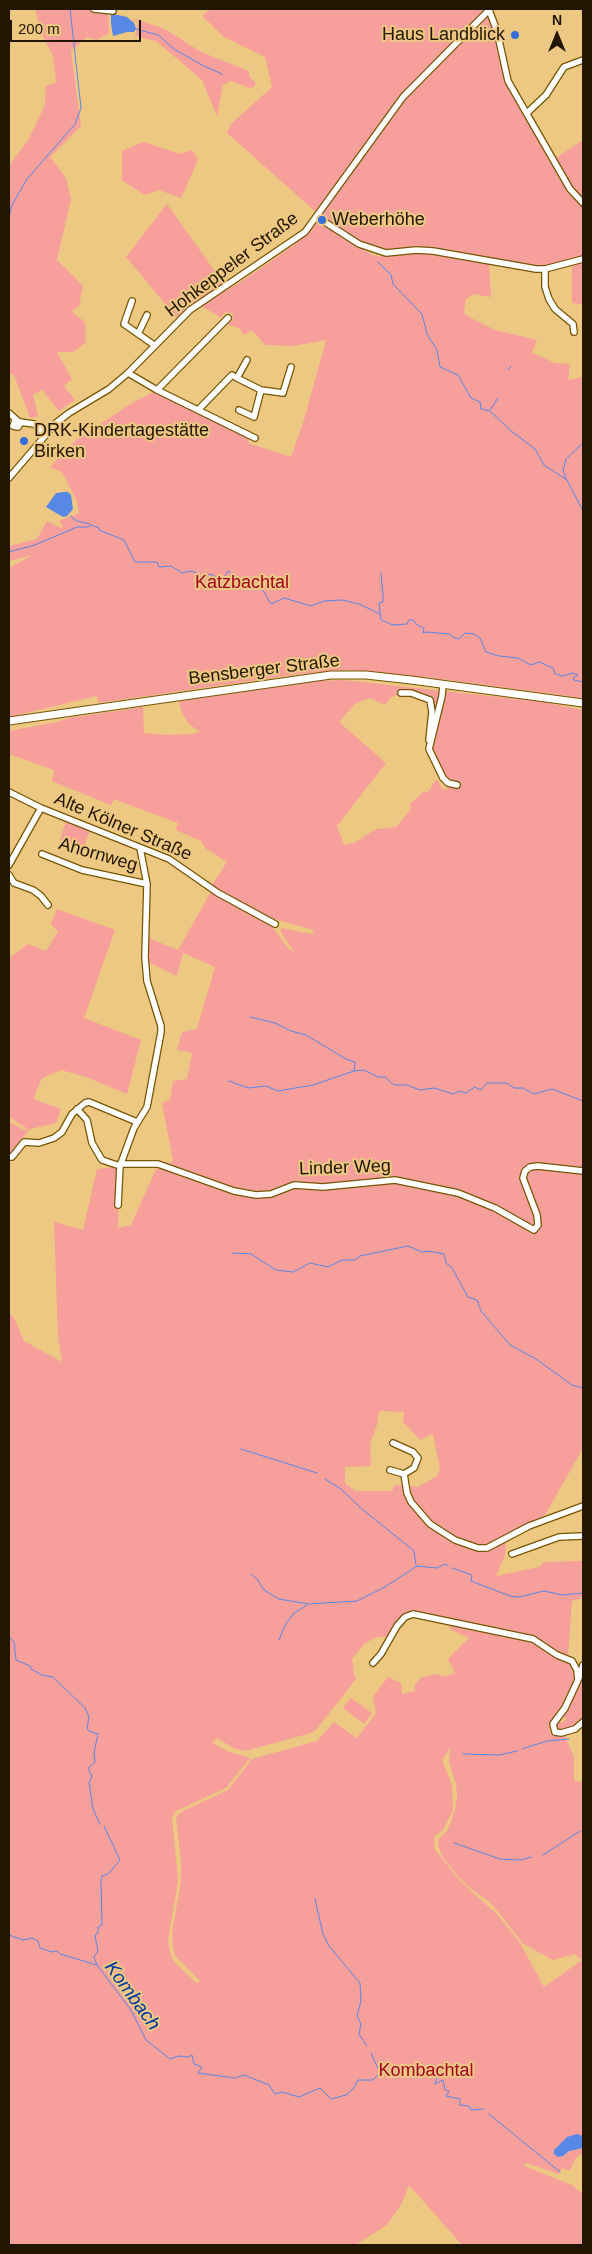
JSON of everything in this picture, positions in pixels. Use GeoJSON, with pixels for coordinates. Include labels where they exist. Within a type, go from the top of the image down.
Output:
{"type":"FeatureCollection","features":[{"type":"Feature","properties":{"kind":"main road","name":"Bensberger Straße"},"geometry":{"type":"LineString","coordinates":[[9,721],[331,675],[366,676],[443,684],[583,703]]}},
{"type":"Feature","properties":{"kind":"street"},"geometry":{"type":"LineString","coordinates":[[94,9],[112,11]]}},
{"type":"Feature","properties":{"kind":"street"},"geometry":{"type":"LineString","coordinates":[[490,9],[500,39],[506,77],[570,189],[583,203]]}},
{"type":"Feature","properties":{"kind":"street","name":"Hohkeppeler Straße"},"geometry":{"type":"LineString","coordinates":[[9,478],[45,434],[69,413],[109,389],[128,373],[190,310],[305,232],[403,97],[490,9]]}},
{"type":"Feature","properties":{"kind":"street"},"geometry":{"type":"LineString","coordinates":[[527,113],[546,95],[564,67],[583,60]]}},
{"type":"Feature","properties":{"kind":"street"},"geometry":{"type":"LineString","coordinates":[[317,216],[359,244],[386,253],[416,250],[433,251],[526,269],[546,269],[583,259]]}},
{"type":"Feature","properties":{"kind":"street"},"geometry":{"type":"LineString","coordinates":[[546,269],[545,287],[549,299],[555,309],[572,324],[574,332]]}},
{"type":"Feature","properties":{"kind":"street"},"geometry":{"type":"LineString","coordinates":[[132,301],[124,324],[154,345]]}},
{"type":"Feature","properties":{"kind":"street"},"geometry":{"type":"LineString","coordinates":[[138,334],[147,315]]}},
{"type":"Feature","properties":{"kind":"street"},"geometry":{"type":"LineString","coordinates":[[157,390],[228,318]]}},
{"type":"Feature","properties":{"kind":"street"},"geometry":{"type":"LineString","coordinates":[[237,378],[247,360]]}},
{"type":"Feature","properties":{"kind":"street"},"geometry":{"type":"LineString","coordinates":[[199,409],[232,376],[261,390],[283,393],[291,366]]}},
{"type":"Feature","properties":{"kind":"street"},"geometry":{"type":"LineString","coordinates":[[128,373],[157,390],[256,438]]}},
{"type":"Feature","properties":{"kind":"street"},"geometry":{"type":"LineString","coordinates":[[239,410],[254,418],[261,390]]}},
{"type":"Feature","properties":{"kind":"street"},"geometry":{"type":"LineString","coordinates":[[9,414],[14,423],[34,424],[45,434]]}},
{"type":"Feature","properties":{"kind":"street"},"geometry":{"type":"LineString","coordinates":[[429,745],[436,724],[443,684]]}},
{"type":"Feature","properties":{"kind":"street"},"geometry":{"type":"LineString","coordinates":[[401,693],[411,693],[430,700],[432,712],[429,745],[431,756],[443,778],[448,783],[457,784]]}},
{"type":"Feature","properties":{"kind":"street","name":"Alte Kölner Straße"},"geometry":{"type":"LineString","coordinates":[[9,792],[41,808],[178,864],[218,893],[275,924]]}},
{"type":"Feature","properties":{"kind":"street"},"geometry":{"type":"LineString","coordinates":[[9,864],[41,808]]}},
{"type":"Feature","properties":{"kind":"street"},"geometry":{"type":"LineString","coordinates":[[118,1205],[120,1165],[148,1103],[161,1032],[146,975],[147,884],[140,848]]}},
{"type":"Feature","properties":{"kind":"street","name":"Ahornweg"},"geometry":{"type":"LineString","coordinates":[[42,854],[82,870],[147,884]]}},
{"type":"Feature","properties":{"kind":"street"},"geometry":{"type":"LineString","coordinates":[[9,876],[14,883],[41,896],[48,905]]}},
{"type":"Feature","properties":{"kind":"street"},"geometry":{"type":"LineString","coordinates":[[9,1157],[12,1157],[24,1142],[39,1143],[54,1138],[62,1132],[80,1105],[89,1102],[138,1122]]}},
{"type":"Feature","properties":{"kind":"street"},"geometry":{"type":"LineString","coordinates":[[77,1109],[87,1120],[92,1143],[102,1160],[120,1165]]}},
{"type":"Feature","properties":{"kind":"street","name":"Linder Weg"},"geometry":{"type":"LineString","coordinates":[[120,1165],[158,1164],[234,1191],[256,1195],[271,1194],[294,1185],[323,1187],[395,1180],[458,1192],[495,1208],[534,1230],[538,1225],[537,1215],[524,1182],[525,1171],[530,1167],[538,1166],[583,1171]]}},
{"type":"Feature","properties":{"kind":"street"},"geometry":{"type":"LineString","coordinates":[[390,1470],[404,1474],[414,1468],[418,1458],[416,1453],[393,1443]]}},
{"type":"Feature","properties":{"kind":"street"},"geometry":{"type":"LineString","coordinates":[[404,1474],[407,1493],[420,1514],[448,1536],[478,1548],[487,1548],[529,1526],[583,1506]]}},
{"type":"Feature","properties":{"kind":"street"},"geometry":{"type":"LineString","coordinates":[[512,1554],[559,1537],[583,1536]]}},
{"type":"Feature","properties":{"kind":"street"},"geometry":{"type":"LineString","coordinates":[[373,1663],[381,1654],[396,1626],[405,1617],[413,1614],[533,1638],[557,1655],[575,1664],[578,1680]]}},
{"type":"Feature","properties":{"kind":"street"},"geometry":{"type":"LineString","coordinates":[[583,1665],[572,1695],[553,1728],[555,1732],[561,1733],[575,1729],[583,1722]]}},
{"type":"Feature","properties":{"kind":"green space"},"geometry":{"type":"Polygon","coordinates":[[[35,9],[90,9],[108,13],[109,33],[97,40],[87,37],[71,51],[81,126],[50,157],[66,178],[71,199],[57,260],[83,286],[79,306],[71,311],[85,322],[86,342],[73,352],[57,352],[72,379],[64,386],[75,400],[59,411],[42,390],[33,395],[38,416],[30,418],[14,375],[9,373],[9,166],[28,140],[45,105],[46,86],[56,82],[53,55],[42,35],[35,9]]]}},
{"type":"Feature","properties":{"kind":"green space"},"geometry":{"type":"Polygon","coordinates":[[[210,9],[487,9],[415,81],[317,213],[227,133],[231,124],[272,87],[265,57],[224,37],[202,16],[210,9]]]}},
{"type":"Feature","properties":{"kind":"green space","name":"Katzbachtal"},"geometry":{"type":"Polygon","coordinates":[[[486,16],[490,18],[499,47],[504,77],[583,205],[583,257],[526,269],[489,262],[491,297],[473,294],[466,299],[464,310],[465,315],[495,330],[537,340],[532,353],[555,363],[570,364],[568,380],[583,377],[583,698],[433,678],[345,670],[300,674],[98,703],[97,696],[9,717],[9,568],[33,555],[9,561],[9,546],[37,539],[47,521],[61,528],[63,526],[59,521],[79,513],[77,501],[62,472],[50,467],[76,440],[129,405],[157,390],[249,433],[248,443],[291,457],[304,420],[326,340],[293,346],[265,345],[252,330],[244,335],[239,328],[227,324],[233,320],[232,313],[225,312],[221,318],[200,305],[239,283],[293,246],[308,231],[310,232],[317,222],[321,222],[348,241],[375,256],[376,254],[378,257],[385,253],[360,241],[324,218],[323,213],[405,98],[486,16]]]}},
{"type":"Feature","properties":{"kind":"green space"},"geometry":{"type":"Polygon","coordinates":[[[132,18],[165,29],[201,52],[249,71],[249,76],[256,83],[254,87],[250,88],[231,81],[223,85],[217,116],[202,80],[156,41],[135,36],[138,22],[132,18]]]}},
{"type":"Feature","properties":{"kind":"green space"},"geometry":{"type":"Polygon","coordinates":[[[583,140],[583,201],[572,189],[555,160],[583,140]]]}},
{"type":"Feature","properties":{"kind":"green space"},"geometry":{"type":"Polygon","coordinates":[[[143,142],[181,154],[192,150],[198,160],[181,198],[159,190],[144,195],[122,180],[122,151],[143,142]]]}},
{"type":"Feature","properties":{"kind":"green space"},"geometry":{"type":"Polygon","coordinates":[[[167,204],[224,284],[191,305],[177,318],[126,257],[167,204]]]}},
{"type":"Feature","properties":{"kind":"green space"},"geometry":{"type":"Polygon","coordinates":[[[583,262],[583,317],[582,304],[572,303],[572,267],[583,262]]]}},
{"type":"Feature","properties":{"kind":"green space","name":"Kombachtal"},"geometry":{"type":"Polygon","coordinates":[[[344,680],[544,702],[583,710],[583,1448],[545,1515],[507,1537],[505,1555],[496,1576],[539,1567],[544,1562],[583,1561],[583,1598],[572,1601],[568,1655],[576,1677],[571,1693],[549,1730],[552,1734],[564,1735],[574,1756],[574,1781],[583,1782],[583,2136],[565,2140],[554,2150],[563,2156],[569,2151],[583,2148],[583,2155],[579,2155],[575,2159],[570,2171],[562,2168],[559,2174],[526,2163],[524,2166],[572,2185],[583,2194],[583,2245],[462,2245],[409,2185],[402,2203],[387,2225],[355,2245],[9,2245],[9,1312],[15,1320],[24,1341],[62,1362],[58,1337],[54,1222],[83,1230],[97,1169],[120,1166],[118,1228],[131,1225],[156,1169],[173,1161],[162,1103],[170,1100],[173,1081],[187,1079],[192,1053],[177,1050],[182,1032],[197,1029],[215,967],[183,953],[177,976],[148,962],[149,938],[178,950],[212,890],[269,922],[287,947],[294,952],[281,932],[281,928],[312,934],[314,930],[270,918],[219,891],[212,885],[227,862],[205,848],[201,841],[176,830],[178,823],[114,799],[111,805],[52,781],[54,770],[9,754],[9,731],[69,718],[143,707],[144,733],[165,735],[192,734],[200,732],[189,724],[182,713],[179,701],[317,681],[344,680]],[[401,693],[390,698],[385,705],[370,698],[355,704],[339,722],[386,763],[337,826],[344,845],[354,843],[376,829],[396,827],[411,809],[410,804],[424,791],[427,793],[437,779],[443,790],[455,785],[448,783],[431,755],[430,700],[401,693]],[[379,1411],[377,1425],[370,1444],[371,1466],[345,1467],[345,1483],[355,1491],[392,1491],[395,1485],[418,1487],[437,1476],[440,1468],[433,1434],[420,1440],[403,1422],[404,1412],[379,1411]],[[411,1613],[389,1637],[376,1637],[364,1644],[352,1659],[356,1679],[316,1730],[311,1733],[246,1751],[233,1748],[217,1738],[212,1743],[227,1751],[250,1758],[226,1788],[176,1811],[172,1817],[178,1881],[168,1941],[171,1956],[176,1964],[197,1983],[200,1981],[175,1956],[173,1949],[172,1933],[181,1881],[176,1817],[183,1811],[228,1790],[252,1759],[317,1741],[334,1722],[357,1738],[376,1713],[373,1697],[388,1677],[401,1683],[402,1694],[415,1691],[415,1684],[422,1677],[438,1674],[442,1677],[455,1673],[448,1659],[469,1638],[452,1630],[446,1623],[411,1613]],[[450,1748],[442,1760],[452,1785],[453,1810],[443,1830],[434,1839],[435,1850],[462,1883],[497,1914],[520,1943],[544,1987],[582,1960],[575,1954],[553,1960],[522,1943],[489,1902],[465,1884],[443,1858],[438,1845],[439,1838],[447,1831],[455,1810],[457,1797],[456,1784],[449,1762],[450,1748]]]}},
{"type":"Feature","properties":{"kind":"green space"},"geometry":{"type":"Polygon","coordinates":[[[66,821],[90,831],[84,846],[60,840],[66,821]]]}},
{"type":"Feature","properties":{"kind":"green space"},"geometry":{"type":"Polygon","coordinates":[[[57,909],[115,930],[84,1018],[141,1040],[127,1094],[86,1077],[61,1070],[42,1078],[33,1099],[61,1109],[56,1123],[30,1129],[9,1154],[9,1122],[24,1130],[28,1129],[9,1117],[9,958],[28,944],[46,951],[58,931],[51,924],[57,909]]]}},
{"type":"Feature","properties":{"kind":"green space"},"geometry":{"type":"Polygon","coordinates":[[[583,1680],[583,1719],[574,1727],[557,1731],[556,1724],[559,1720],[562,1723],[566,1719],[562,1715],[579,1681],[583,1680]]]}},
{"type":"Feature","properties":{"kind":"green space"},"geometry":{"type":"Polygon","coordinates":[[[351,1698],[372,1713],[364,1724],[343,1708],[351,1698]]]}},
{"type":"Feature","properties":{"kind":"water"},"geometry":{"type":"Polygon","coordinates":[[[111,15],[127,17],[134,23],[136,29],[134,32],[113,36],[111,15]]]}},
{"type":"Feature","properties":{"kind":"water"},"geometry":{"type":"Polygon","coordinates":[[[68,492],[71,495],[73,509],[67,516],[63,517],[46,507],[56,493],[68,492]]]}},
{"type":"Feature","properties":{"kind":"water"},"geometry":{"type":"Polygon","coordinates":[[[577,2134],[583,2136],[583,2148],[569,2151],[563,2156],[558,2157],[554,2154],[554,2150],[567,2137],[577,2134]]]}},
{"type":"Feature","properties":{"kind":"waterway"},"geometry":{"type":"LineString","coordinates":[[9,217],[12,205],[27,179],[75,124],[81,108],[70,9]]}},
{"type":"Feature","properties":{"kind":"waterway"},"geometry":{"type":"LineString","coordinates":[[136,29],[158,35],[174,49],[222,74]]}},
{"type":"Feature","properties":{"kind":"waterway"},"geometry":{"type":"LineString","coordinates":[[378,262],[391,275],[393,284],[422,314],[427,334],[437,350],[440,367],[458,375],[471,398],[480,402],[481,409],[490,411],[510,430],[535,449],[544,465],[567,480],[583,511]]}},
{"type":"Feature","properties":{"kind":"waterway"},"geometry":{"type":"LineString","coordinates":[[508,370],[511,366]]}},
{"type":"Feature","properties":{"kind":"waterway"},"geometry":{"type":"LineString","coordinates":[[490,410],[498,398]]}},
{"type":"Feature","properties":{"kind":"waterway"},"geometry":{"type":"LineString","coordinates":[[566,479],[563,470],[566,459],[583,443]]}},
{"type":"Feature","properties":{"kind":"waterway"},"geometry":{"type":"LineString","coordinates":[[70,516],[77,521],[90,524]]}},
{"type":"Feature","properties":{"kind":"waterway"},"geometry":{"type":"LineString","coordinates":[[9,552],[35,545],[77,527],[88,527],[91,525],[124,540],[135,562],[157,562],[159,567],[171,566],[182,573],[190,571],[197,573],[201,578],[207,574],[213,575],[222,581],[228,571],[235,576],[234,585],[257,586],[264,592],[271,604],[284,598],[311,606],[324,601],[343,600],[359,604],[380,614],[381,620],[393,625],[407,624],[409,620],[413,620],[417,625],[424,628],[423,633],[450,634],[452,637],[459,639],[465,633],[474,634],[480,638],[486,652],[499,656],[518,658],[531,665],[539,662],[553,668],[555,674],[563,676],[572,673],[578,675],[573,678],[574,680],[583,682]]}},
{"type":"Feature","properties":{"kind":"waterway"},"geometry":{"type":"LineString","coordinates":[[380,614],[379,603],[383,602],[381,573]]}},
{"type":"Feature","properties":{"kind":"waterway"},"geometry":{"type":"LineString","coordinates":[[250,1017],[275,1023],[291,1031],[306,1035],[346,1059],[355,1062],[354,1071],[364,1070],[378,1077],[385,1077],[394,1085],[407,1085],[420,1090],[434,1088],[453,1094],[460,1091],[466,1093],[475,1087],[481,1090],[487,1083],[507,1083],[514,1088],[523,1088],[534,1094],[552,1089],[583,1101]]}},
{"type":"Feature","properties":{"kind":"waterway"},"geometry":{"type":"LineString","coordinates":[[229,1081],[248,1088],[266,1086],[278,1091],[313,1085],[354,1071]]}},
{"type":"Feature","properties":{"kind":"waterway"},"geometry":{"type":"LineString","coordinates":[[232,1253],[251,1254],[276,1270],[293,1272],[310,1263],[328,1267],[342,1260],[355,1260],[360,1256],[408,1246],[422,1252],[429,1251],[444,1254],[446,1263],[452,1268],[468,1297],[477,1300],[481,1311],[510,1345],[536,1359],[572,1385],[583,1388]]}},
{"type":"Feature","properties":{"kind":"waterway"},"geometry":{"type":"LineString","coordinates":[[241,1449],[317,1473]]}},
{"type":"Feature","properties":{"kind":"waterway"},"geometry":{"type":"LineString","coordinates":[[325,1479],[341,1489],[362,1509],[414,1551],[416,1565]]}},
{"type":"Feature","properties":{"kind":"waterway"},"geometry":{"type":"LineString","coordinates":[[251,1574],[257,1579],[264,1590],[279,1599],[309,1604],[357,1601],[385,1587],[417,1566],[437,1568],[445,1564],[448,1566]]}},
{"type":"Feature","properties":{"kind":"waterway"},"geometry":{"type":"LineString","coordinates":[[452,1568],[472,1575],[471,1581],[510,1596],[519,1597],[544,1591],[562,1595],[583,1593]]}},
{"type":"Feature","properties":{"kind":"waterway"},"geometry":{"type":"LineString","coordinates":[[279,1640],[285,1625],[294,1613],[307,1605]]}},
{"type":"Feature","properties":{"kind":"waterway"},"geometry":{"type":"LineString","coordinates":[[9,1636],[14,1642],[16,1660],[30,1666],[31,1669],[42,1675],[53,1677],[85,1708],[89,1717],[87,1728],[89,1731],[98,1734],[94,1753],[95,1762],[89,1767],[92,1776],[89,1783],[93,1809],[100,1824]]}},
{"type":"Feature","properties":{"kind":"waterway"},"geometry":{"type":"LineString","coordinates":[[522,1749],[547,1741],[569,1739]]}},
{"type":"Feature","properties":{"kind":"waterway"},"geometry":{"type":"LineString","coordinates":[[463,1754],[499,1755],[517,1751]]}},
{"type":"Feature","properties":{"kind":"waterway"},"geometry":{"type":"LineString","coordinates":[[97,1965],[94,1957],[98,1951],[95,1936],[98,1932],[98,1927],[102,1925],[101,1880],[102,1876],[108,1874],[120,1860],[104,1826]]}},
{"type":"Feature","properties":{"kind":"waterway"},"geometry":{"type":"LineString","coordinates":[[543,1855],[580,1831]]}},
{"type":"Feature","properties":{"kind":"waterway"},"geometry":{"type":"LineString","coordinates":[[454,1843],[500,1859],[521,1860],[531,1857]]}},
{"type":"Feature","properties":{"kind":"waterway"},"geometry":{"type":"LineString","coordinates":[[315,1899],[323,1934],[329,1946],[360,1983],[361,2001],[357,2016],[361,2024],[359,2034],[367,2046]]}},
{"type":"Feature","properties":{"kind":"waterway","name":"Kombach"},"geometry":{"type":"LineString","coordinates":[[9,1935],[23,1940],[32,1938],[38,1941],[40,1948],[52,1952],[57,1951],[60,1954],[97,1965],[131,2010],[146,2040],[170,2059],[178,2056],[188,2057],[192,2055],[194,2064],[202,2067],[198,2073],[235,2078],[244,2075],[269,2085],[275,2094],[282,2092],[299,2097],[320,2088],[331,2099],[346,2095],[353,2089],[358,2080],[373,2080],[380,2073],[384,2072],[390,2075],[435,2075],[437,2077],[435,2084],[443,2080],[445,2090],[449,2091],[446,2096],[460,2099],[460,2105],[469,2106],[471,2110],[483,2109]]}},
{"type":"Feature","properties":{"kind":"waterway"},"geometry":{"type":"LineString","coordinates":[[371,2053],[380,2073]]}},
{"type":"Feature","properties":{"kind":"waterway","name":"Kombach"},"geometry":{"type":"LineString","coordinates":[[489,2114],[560,2172]]}},
{"type":"Feature","properties":{"kind":"place","name":"Haus Landblick"},"geometry":{"type":"Point","coordinates":[515,35]}},
{"type":"Feature","properties":{"kind":"place","name":"Weberhöhe"},"geometry":{"type":"Point","coordinates":[322,220]}},
{"type":"Feature","properties":{"kind":"place","name":"DRK-Kindertagestätte Birken"},"geometry":{"type":"Point","coordinates":[24,441]}}]}
